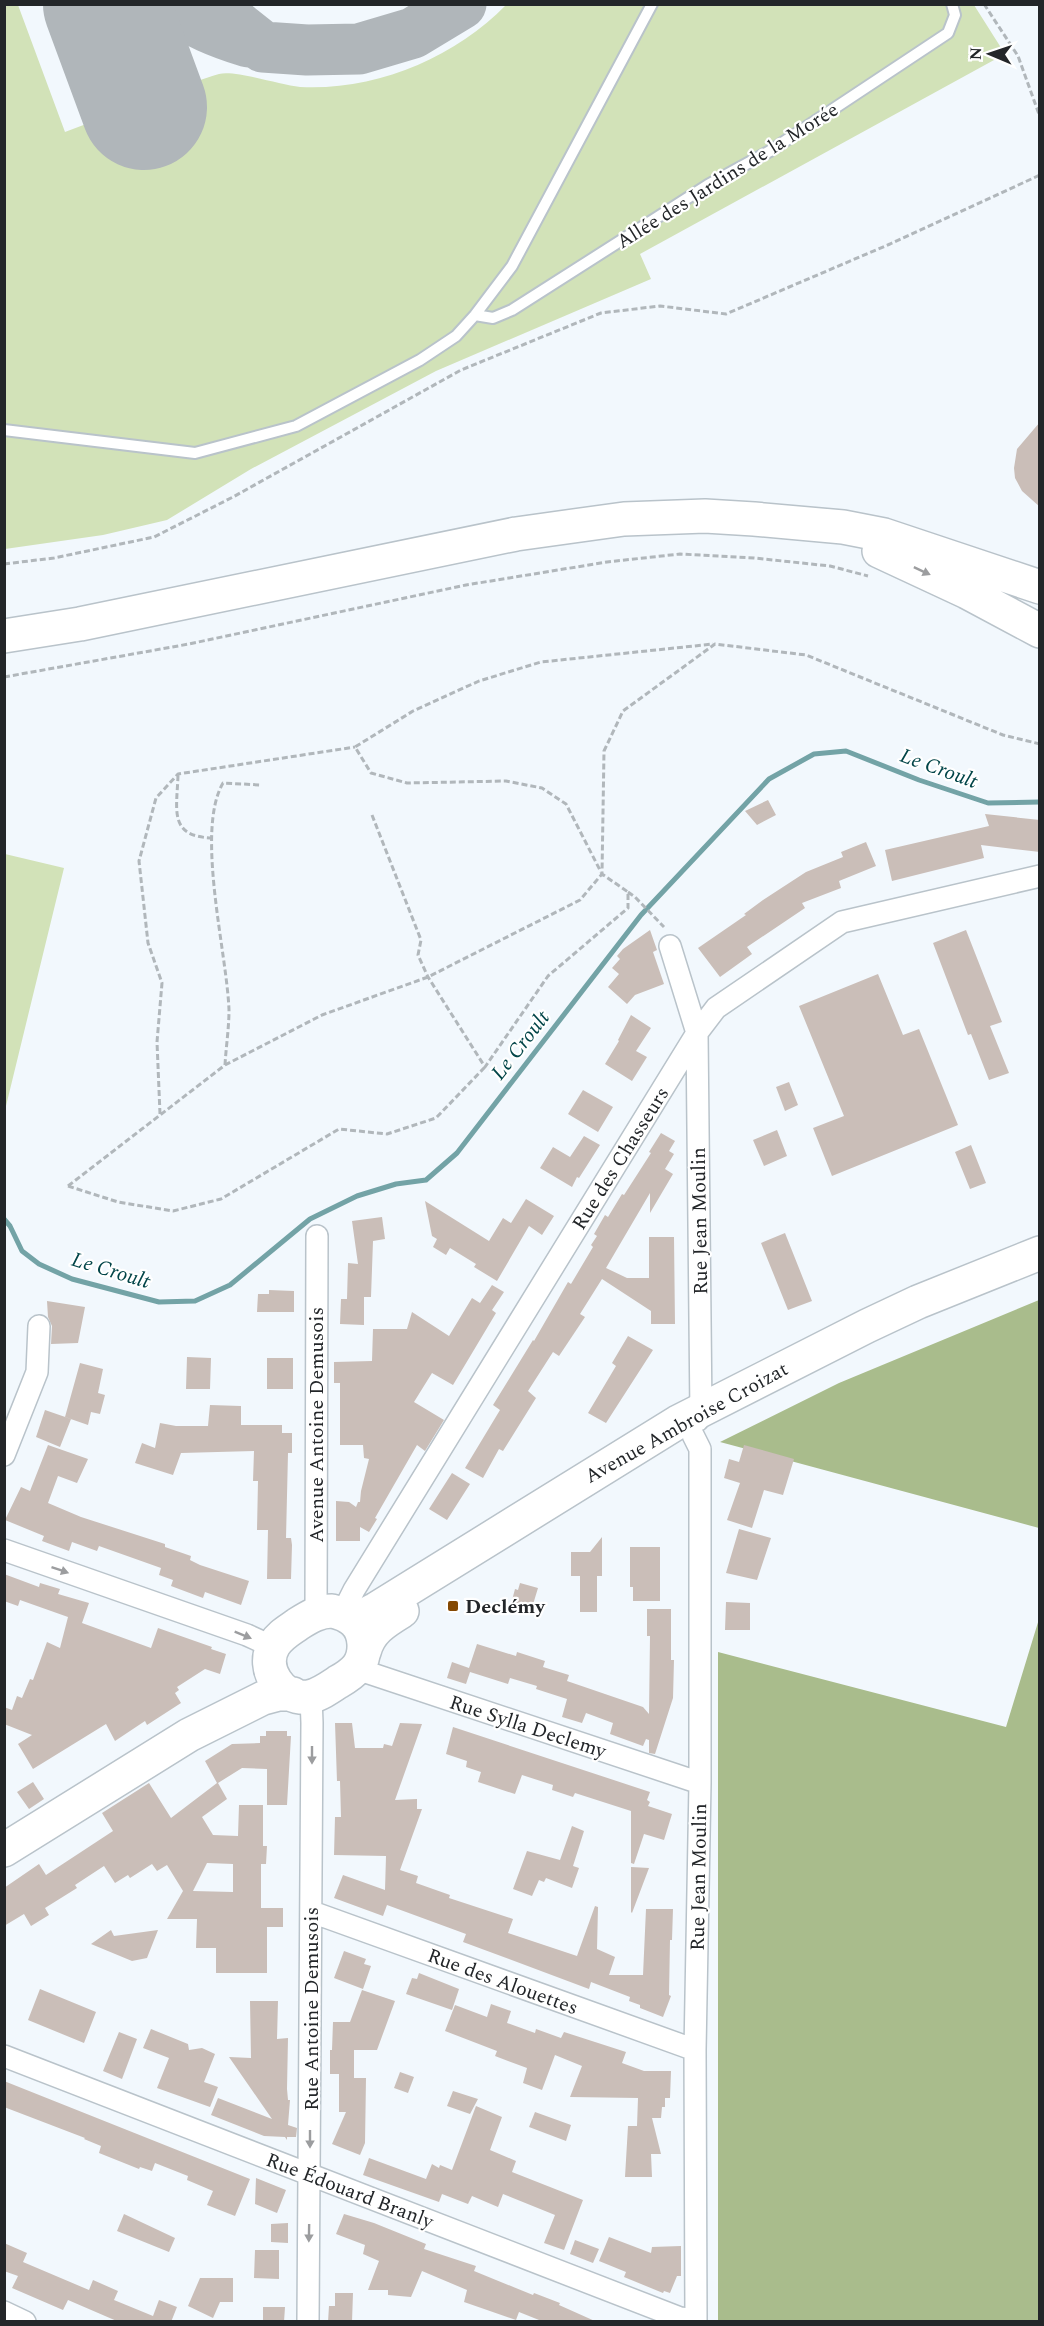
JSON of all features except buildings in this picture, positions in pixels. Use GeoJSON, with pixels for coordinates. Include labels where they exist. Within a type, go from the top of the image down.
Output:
{"type":"FeatureCollection","features":[{"type":"Feature","properties":{"kind":"main road"},"geometry":{"type":"LineString","coordinates":[[4,636],[80,624],[516,534],[574,524],[624,519],[705,516],[843,527],[884,535],[1040,586]]}},
{"type":"Feature","properties":{"kind":"main road"},"geometry":{"type":"LineString","coordinates":[[789,522],[879,552],[967,592],[1040,631]]}},
{"type":"Feature","properties":{"kind":"main road","name":"Avenue Ambroise Croizat"},"geometry":{"type":"LineString","coordinates":[[360,1661],[370,1636],[382,1623],[599,1489],[697,1422],[877,1321],[1040,1253]]}},
{"type":"Feature","properties":{"kind":"main road","name":"Avenue Ambroise Croizat"},"geometry":{"type":"LineString","coordinates":[[336,1615],[359,1617],[376,1609],[628,1452],[1040,1269]]}},
{"type":"Feature","properties":{"kind":"main road"},"geometry":{"type":"LineString","coordinates":[[4,1850],[189,1735],[255,1685],[263,1677],[271,1656],[285,1633],[336,1615],[355,1622],[363,1632],[360,1661],[349,1676],[302,1696],[279,1694],[263,1698],[189,1735]]}},
{"type":"Feature","properties":{"kind":"main road"},"geometry":{"type":"LineString","coordinates":[[271,1656],[272,1675],[277,1684],[302,1696]]}},
{"type":"Feature","properties":{"kind":"street","name":"Rue des Chasseurs"},"geometry":{"type":"LineString","coordinates":[[336,1615],[354,1590],[697,1033],[716,1008],[842,922],[1040,876]]}},
{"type":"Feature","properties":{"kind":"street","name":"Rue Jean Moulin"},"geometry":{"type":"LineString","coordinates":[[667,936],[697,1033],[700,1783],[695,2050],[696,2321]]}},
{"type":"Feature","properties":{"kind":"street","name":"Avenue Antoine Demusois"},"geometry":{"type":"LineString","coordinates":[[317,1236],[336,1615]]}},
{"type":"Feature","properties":{"kind":"street"},"geometry":{"type":"LineString","coordinates":[[4,1455],[37,1372],[39,1326]]}},
{"type":"Feature","properties":{"kind":"street"},"geometry":{"type":"LineString","coordinates":[[4,1550],[247,1635],[271,1656]]}},
{"type":"Feature","properties":{"kind":"street","name":"Rue Sylla Declemy"},"geometry":{"type":"LineString","coordinates":[[360,1661],[700,1783]]}},
{"type":"Feature","properties":{"kind":"street","name":"Rue Antoine Demusois"},"geometry":{"type":"LineString","coordinates":[[302,1696],[312,1723],[308,2322]]}},
{"type":"Feature","properties":{"kind":"street","name":"Rue des Alouettes"},"geometry":{"type":"LineString","coordinates":[[312,1912],[695,2050]]}},
{"type":"Feature","properties":{"kind":"street","name":"Rue Édouard Branly"},"geometry":{"type":"LineString","coordinates":[[4,2056],[680,2318],[696,2321]]}},
{"type":"Feature","properties":{"kind":"street"},"geometry":{"type":"LineString","coordinates":[[4,2312],[25,2322]]}},
{"type":"Feature","properties":{"kind":"lane"},"geometry":{"type":"LineString","coordinates":[[4,430],[195,453],[296,426],[420,360],[456,336],[512,266],[652,4]]}},
{"type":"Feature","properties":{"kind":"lane","name":"Allée des Jardins de la Morée"},"geometry":{"type":"LineString","coordinates":[[475,315],[493,318],[512,310],[708,185],[770,151],[948,33],[955,15],[952,4]]}},
{"type":"Feature","properties":{"kind":"path"},"geometry":{"type":"LineString","coordinates":[[984,4],[1018,56],[1040,117]]}},
{"type":"Feature","properties":{"kind":"path"},"geometry":{"type":"LineString","coordinates":[[4,564],[54,558],[154,537],[233,497],[461,370],[601,313],[660,306],[726,314],[890,244],[1040,175]]}},
{"type":"Feature","properties":{"kind":"path"},"geometry":{"type":"LineString","coordinates":[[4,677],[189,644],[466,585],[607,562],[680,554],[754,558],[830,566],[871,577]]}},
{"type":"Feature","properties":{"kind":"path"},"geometry":{"type":"LineString","coordinates":[[628,892],[628,908],[548,976],[485,1067],[436,1118],[387,1134],[339,1129],[221,1199],[173,1211],[118,1202],[68,1186],[225,1065],[322,1015],[428,977],[580,900],[602,874],[604,751],[623,711],[715,644]]}},
{"type":"Feature","properties":{"kind":"path"},"geometry":{"type":"LineString","coordinates":[[160,1115],[157,1042],[162,983],[148,943],[140,861],[156,798],[178,774],[355,747],[413,711],[479,681],[541,662],[715,644],[806,655],[1003,735],[1040,744]]}},
{"type":"Feature","properties":{"kind":"path"},"geometry":{"type":"LineString","coordinates":[[355,747],[371,773],[407,783],[506,781],[542,788],[566,804],[602,874],[635,897],[667,936]]}},
{"type":"Feature","properties":{"kind":"path"},"geometry":{"type":"LineString","coordinates":[[178,774],[176,815],[183,830],[195,838],[213,838]]}},
{"type":"Feature","properties":{"kind":"path"},"geometry":{"type":"LineString","coordinates":[[225,1065],[229,1011],[213,868],[215,797],[224,783],[261,785]]}},
{"type":"Feature","properties":{"kind":"path"},"geometry":{"type":"LineString","coordinates":[[372,815],[421,940],[418,955],[428,977],[485,1067]]}},
{"type":"Feature","properties":{"kind":"green space"},"geometry":{"type":"Polygon","coordinates":[[[4,5],[18,5],[65,132],[219,74],[236,74],[300,87],[329,87],[385,77],[438,55],[463,41],[506,5],[974,5],[1005,54],[640,254],[651,279],[436,371],[251,469],[167,520],[103,535],[5,549],[4,5]]]}},
{"type":"Feature","properties":{"kind":"green space"},"geometry":{"type":"Polygon","coordinates":[[[5,854],[64,868],[6,1106],[4,1106],[5,854]]]}},
{"type":"Feature","properties":{"kind":"green space"},"geometry":{"type":"Polygon","coordinates":[[[1039,1300],[1039,1528],[720,1442],[839,1383],[1039,1300]]]}},
{"type":"Feature","properties":{"kind":"green space"},"geometry":{"type":"Polygon","coordinates":[[[1039,1619],[1039,2321],[718,2321],[718,1652],[1006,1727],[1039,1619]]]}},
{"type":"Feature","properties":{"kind":"waterway","name":"Le Croult"},"geometry":{"type":"LineString","coordinates":[[4,1219],[22,1251],[39,1264],[72,1279],[159,1302],[195,1301],[230,1285],[310,1219],[357,1196],[396,1184],[426,1180],[457,1153],[641,915],[769,779],[814,754],[846,751],[919,780],[988,803],[1040,802]]}},
{"type":"Feature","properties":{"kind":"taxiway"},"geometry":{"type":"LineString","coordinates":[[171,4],[198,22],[248,42]]}},
{"type":"Feature","properties":{"kind":"taxiway"},"geometry":{"type":"LineString","coordinates":[[219,4],[233,23],[263,47],[307,50],[359,49],[413,33],[461,4]]}},
{"type":"Feature","properties":{"kind":"runway"},"geometry":{"type":"LineString","coordinates":[[106,4],[144,107]]}},
{"type":"Feature","properties":{"kind":"place","name":"Declémy"},"geometry":{"type":"Point","coordinates":[453,1606]}}]}
